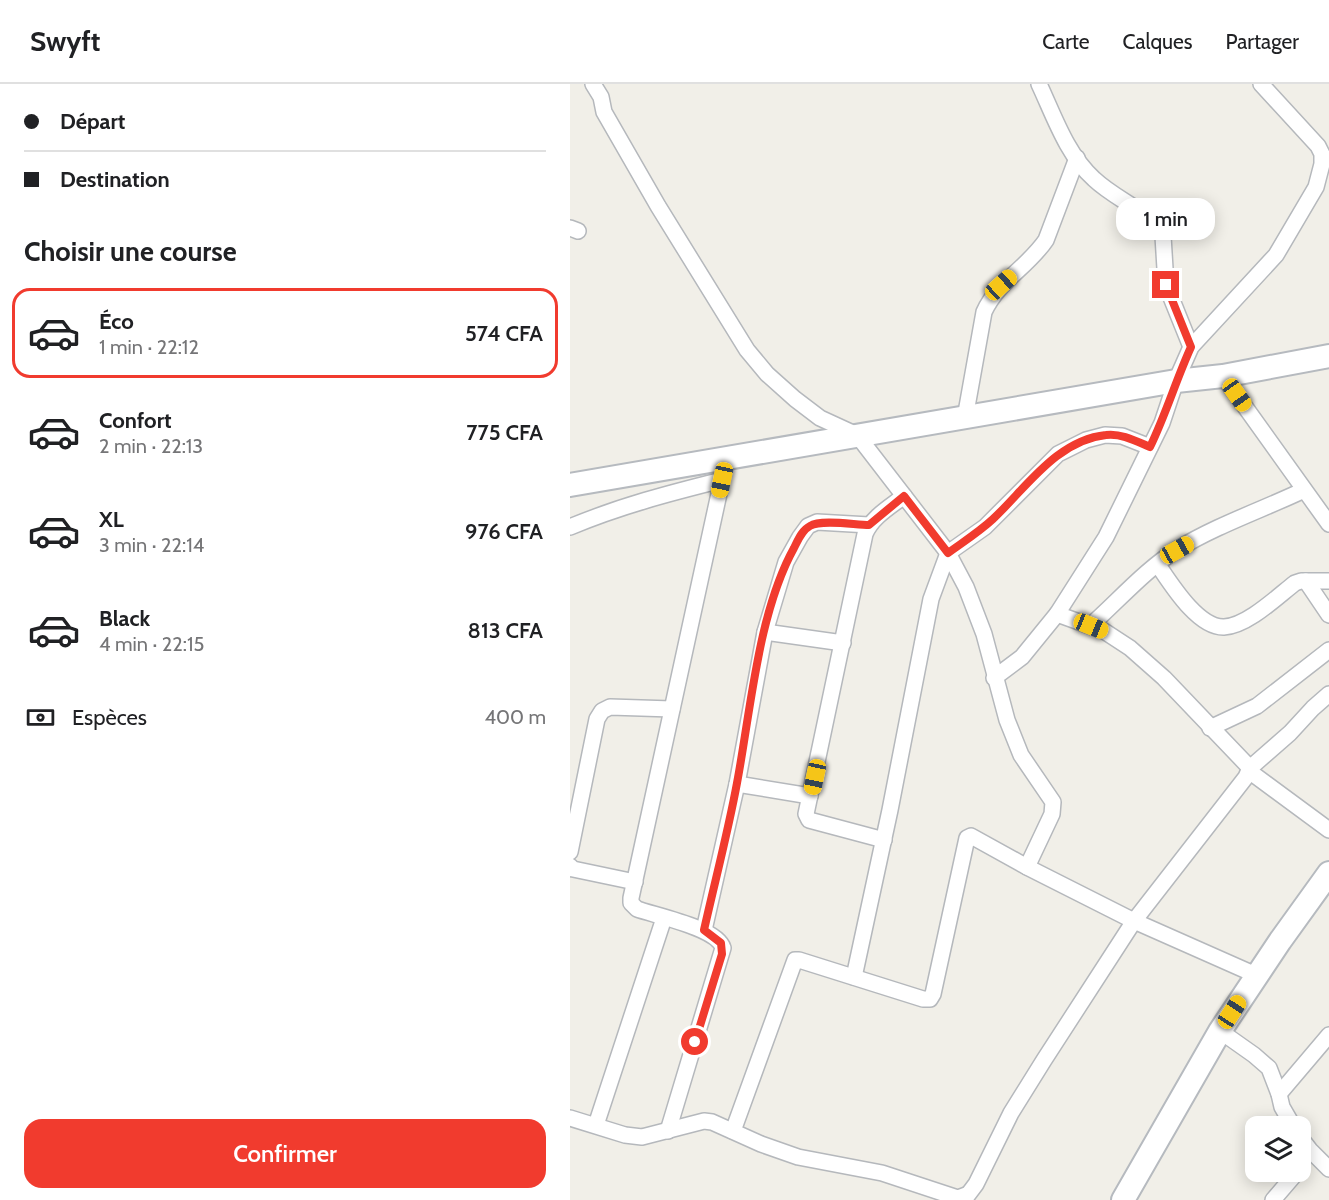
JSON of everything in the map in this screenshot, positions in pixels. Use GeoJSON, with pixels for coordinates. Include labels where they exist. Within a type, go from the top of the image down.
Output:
{"type":"FeatureCollection","features":[{"type":"Feature","properties":{"kind":"street"},"geometry":{"type":"LineString","coordinates":[[592,84],[601,97],[604,112],[658,206],[747,350],[767,375],[795,399],[820,418],[857,435],[948,553],[966,587],[984,634],[1006,720],[1021,755],[1054,807],[1027,867]]}},
{"type":"Feature","properties":{"kind":"street"},"geometry":{"type":"LineString","coordinates":[[1039,84],[1065,138],[1084,170],[1095,181],[1161,229],[1166,285],[1191,347]]}},
{"type":"Feature","properties":{"kind":"street"},"geometry":{"type":"LineString","coordinates":[[994,678],[1022,657],[1058,614],[1106,537],[1171,401],[1176,381],[1191,347],[1276,255],[1325,173],[1322,154],[1318,146],[1261,84]]}},
{"type":"Feature","properties":{"kind":"street"},"geometry":{"type":"LineString","coordinates":[[965,418],[984,312],[990,299],[1001,285],[1039,251],[1046,240],[1077,158]]}},
{"type":"Feature","properties":{"kind":"street"},"geometry":{"type":"LineString","coordinates":[[570,485],[1176,381],[1223,376],[1329,356]]}},
{"type":"Feature","properties":{"kind":"street"},"geometry":{"type":"LineString","coordinates":[[1223,376],[1329,524]]}},
{"type":"Feature","properties":{"kind":"street"},"geometry":{"type":"LineString","coordinates":[[854,977],[884,840],[931,599],[948,553],[989,523],[1058,454],[1086,440],[1105,435],[1122,436],[1150,447]]}},
{"type":"Feature","properties":{"kind":"street"},"geometry":{"type":"LineString","coordinates":[[668,1131],[722,954],[721,943],[704,930],[637,909],[633,906],[631,898],[727,457]]}},
{"type":"Feature","properties":{"kind":"street"},"geometry":{"type":"LineString","coordinates":[[570,526],[599,514],[654,497],[722,480]]}},
{"type":"Feature","properties":{"kind":"street"},"geometry":{"type":"LineString","coordinates":[[1091,626],[1177,550],[1304,490]]}},
{"type":"Feature","properties":{"kind":"street"},"geometry":{"type":"LineString","coordinates":[[884,840],[809,820],[806,814],[869,525],[904,496]]}},
{"type":"Feature","properties":{"kind":"street"},"geometry":{"type":"LineString","coordinates":[[704,930],[737,784],[765,632],[786,562],[808,526],[817,522],[869,525]]}},
{"type":"Feature","properties":{"kind":"street"},"geometry":{"type":"LineString","coordinates":[[1158,565],[1178,595],[1194,611],[1210,623],[1223,627],[1241,622],[1295,583],[1329,581]]}},
{"type":"Feature","properties":{"kind":"street"},"geometry":{"type":"LineString","coordinates":[[1306,581],[1329,615]]}},
{"type":"Feature","properties":{"kind":"street"},"geometry":{"type":"LineString","coordinates":[[1058,614],[1104,631],[1130,648],[1170,684],[1249,770],[1329,830]]}},
{"type":"Feature","properties":{"kind":"street"},"geometry":{"type":"LineString","coordinates":[[765,632],[843,643]]}},
{"type":"Feature","properties":{"kind":"street"},"geometry":{"type":"LineString","coordinates":[[1210,728],[1257,706],[1329,650]]}},
{"type":"Feature","properties":{"kind":"street"},"geometry":{"type":"LineString","coordinates":[[570,1118],[625,1135],[642,1137],[704,1121],[712,1122],[760,1144],[798,1157],[882,1173],[958,1198],[965,1198],[976,1184],[1011,1113],[1134,921],[1249,770],[1329,694]]}},
{"type":"Feature","properties":{"kind":"street"},"geometry":{"type":"LineString","coordinates":[[570,852],[597,719],[602,711],[610,707],[672,710]]}},
{"type":"Feature","properties":{"kind":"street"},"geometry":{"type":"LineString","coordinates":[[737,784],[810,796]]}},
{"type":"Feature","properties":{"kind":"street"},"geometry":{"type":"LineString","coordinates":[[733,1131],[795,960],[923,999],[930,999],[933,994],[967,838],[971,836],[1134,921],[1257,975]]}},
{"type":"Feature","properties":{"kind":"street"},"geometry":{"type":"LineString","coordinates":[[570,866],[573,869],[635,882]]}},
{"type":"Feature","properties":{"kind":"street"},"geometry":{"type":"LineString","coordinates":[[1123,1200],[1220,1031],[1329,873]]}},
{"type":"Feature","properties":{"kind":"street"},"geometry":{"type":"LineString","coordinates":[[596,1125],[664,918]]}},
{"type":"Feature","properties":{"kind":"street"},"geometry":{"type":"LineString","coordinates":[[1220,1031],[1254,1054],[1269,1068],[1287,1116]]}},
{"type":"Feature","properties":{"kind":"street"},"geometry":{"type":"LineString","coordinates":[[1279,1094],[1329,1035]]}},
{"type":"Feature","properties":{"kind":"street"},"geometry":{"type":"LineString","coordinates":[[1311,1151],[1328,1168]]}},
{"type":"Feature","properties":{"kind":"street"},"geometry":{"type":"LineString","coordinates":[[1273,1200],[1288,1182]]}},
{"type":"Feature","properties":{"kind":"route"},"geometry":{"type":"LineString","coordinates":[[695,1042],[722,954],[721,943],[704,930],[737,784],[765,632],[779,580],[800,537],[808,526],[817,522],[869,525],[904,496],[948,553],[985,527],[1058,454],[1086,440],[1105,435],[1122,436],[1150,447],[1162,423],[1176,381],[1191,347],[1166,285]]}}]}
